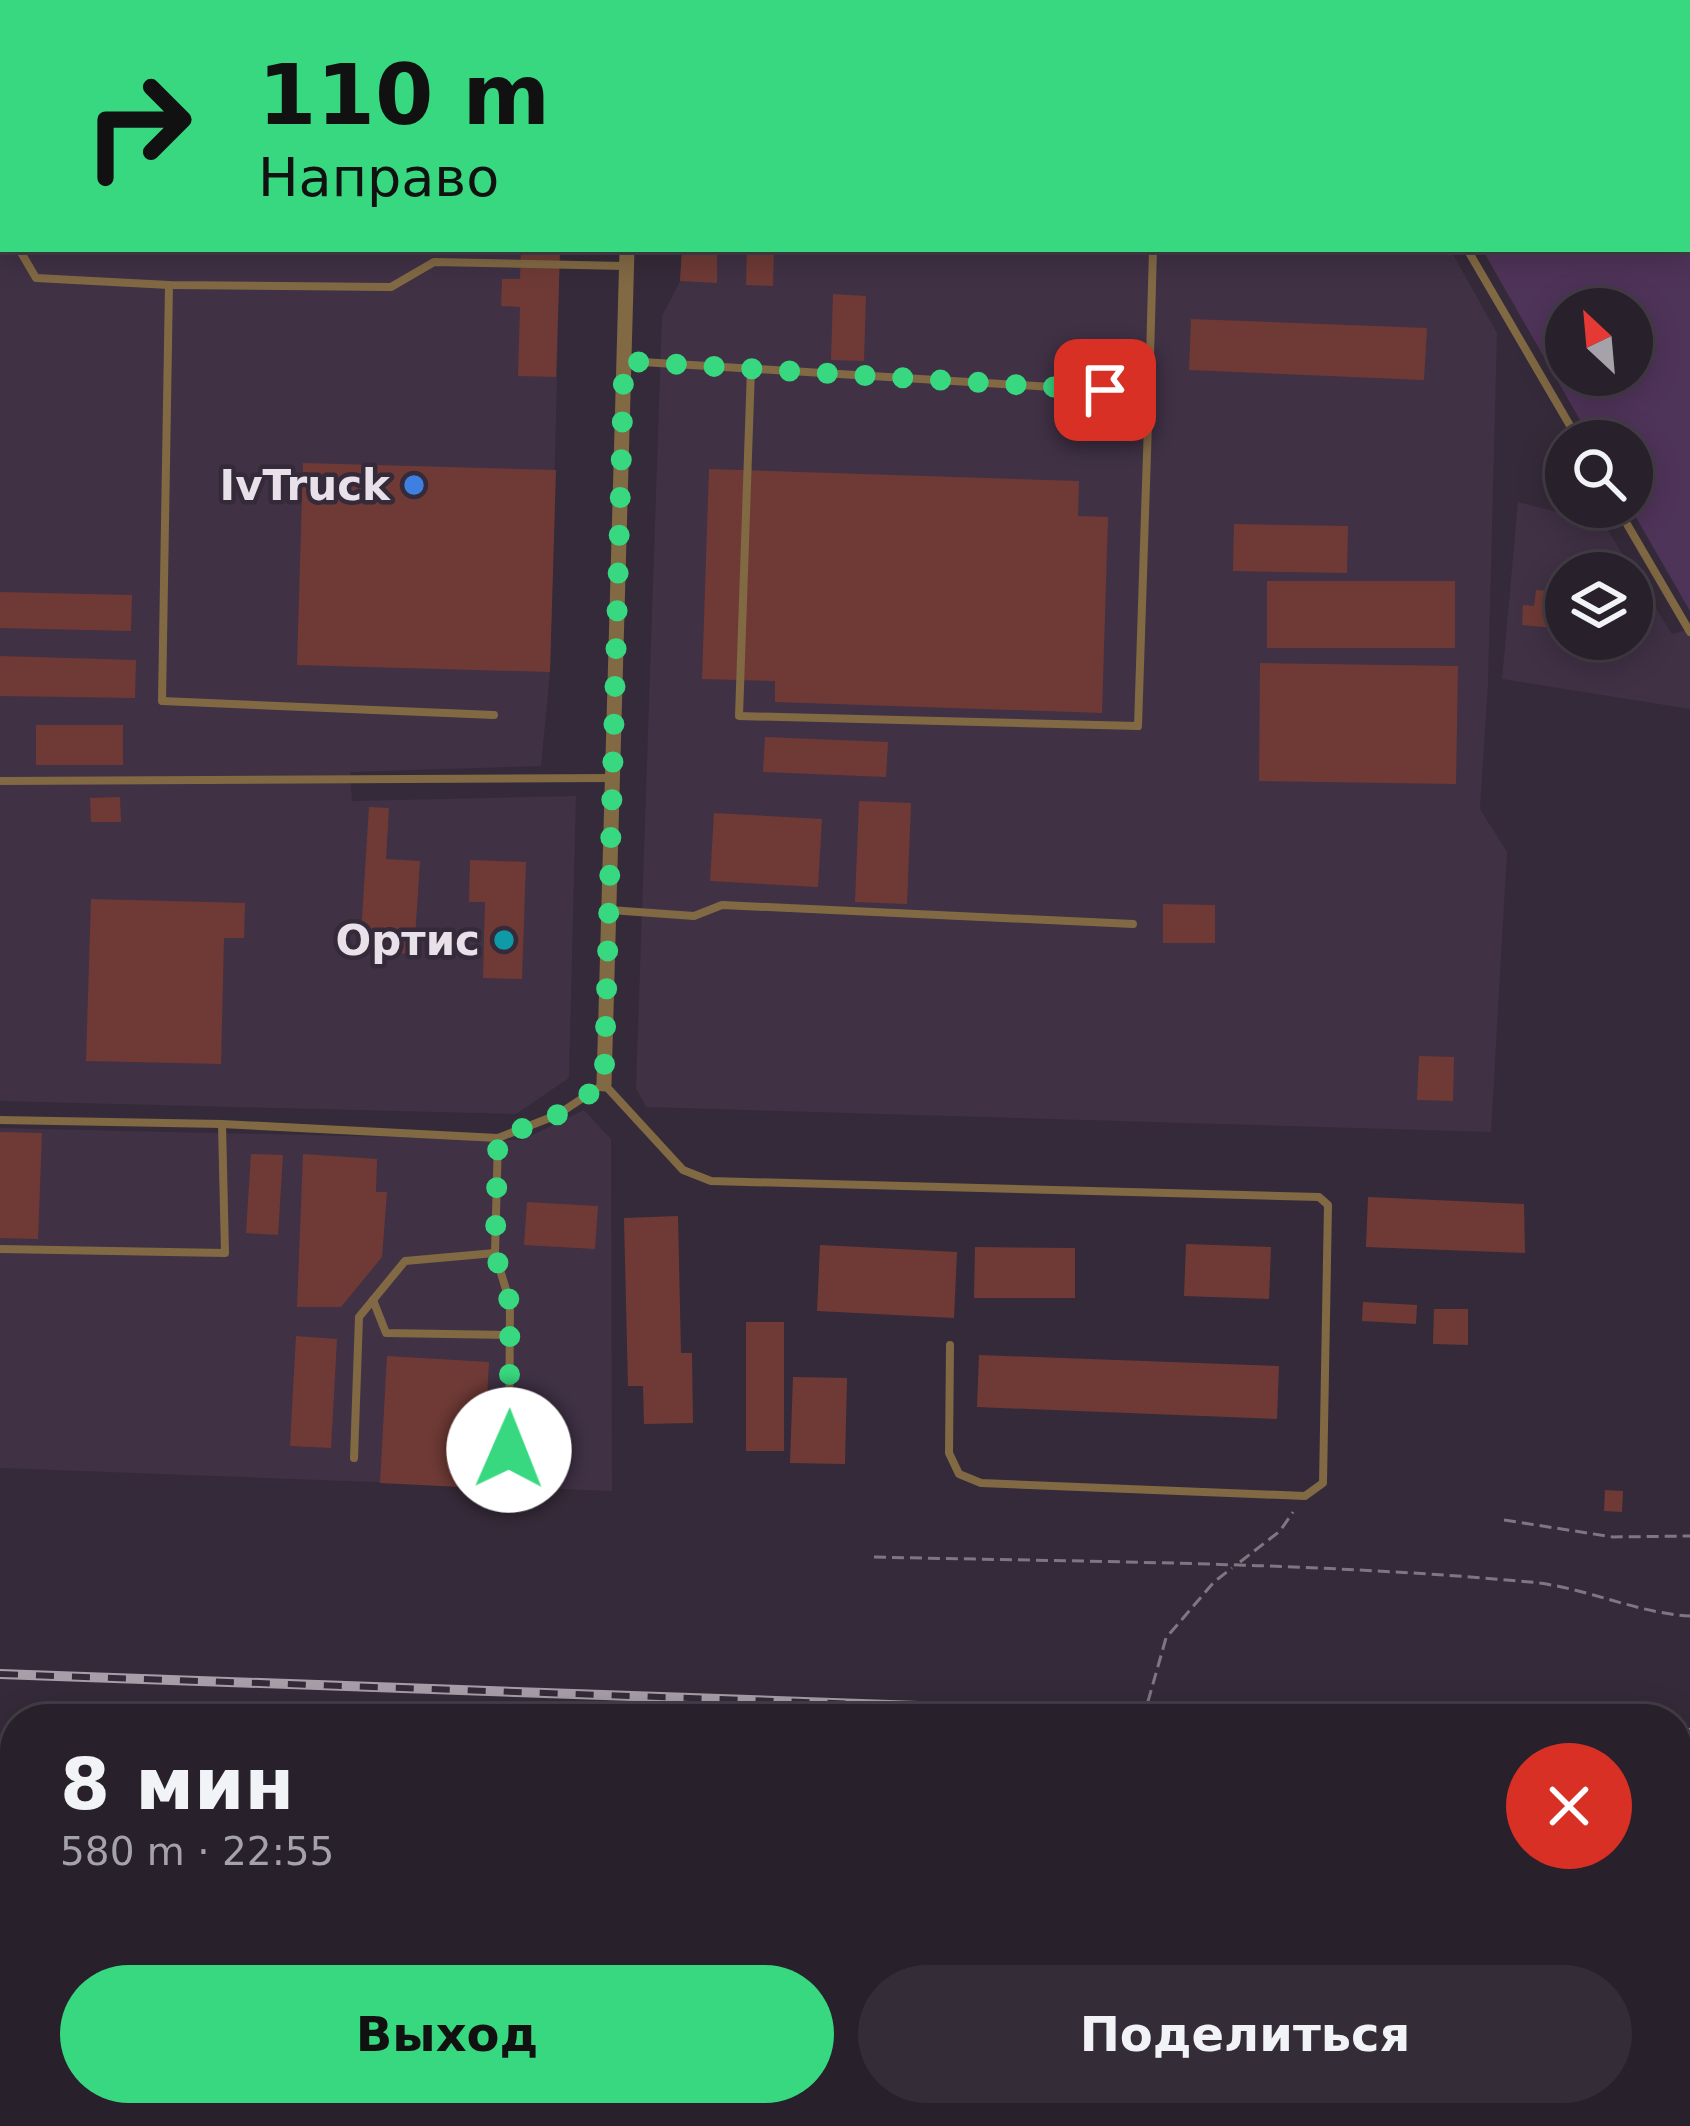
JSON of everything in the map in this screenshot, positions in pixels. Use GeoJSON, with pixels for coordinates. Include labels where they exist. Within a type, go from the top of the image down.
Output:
{"type":"FeatureCollection","features":[{"type":"Feature","properties":{"kind":"street"},"geometry":{"type":"LineString","coordinates":[[604,1084],[627,257]]}},
{"type":"Feature","properties":{"kind":"lane"},"geometry":{"type":"LineString","coordinates":[[21,252],[36,278],[169,285],[391,286],[434,262],[627,257]]}},
{"type":"Feature","properties":{"kind":"lane"},"geometry":{"type":"LineString","coordinates":[[751,369],[739,716],[1138,726],[1153,252]]}},
{"type":"Feature","properties":{"kind":"lane"},"geometry":{"type":"LineString","coordinates":[[1469,252],[1567,420]]}},
{"type":"Feature","properties":{"kind":"lane"},"geometry":{"type":"LineString","coordinates":[[169,285],[162,701],[494,715]]}},
{"type":"Feature","properties":{"kind":"lane"},"geometry":{"type":"LineString","coordinates":[[624,361],[1149,393]]}},
{"type":"Feature","properties":{"kind":"lane"},"geometry":{"type":"LineString","coordinates":[[1629,528],[1690,632]]}},
{"type":"Feature","properties":{"kind":"lane"},"geometry":{"type":"LineString","coordinates":[[0,781],[614,778]]}},
{"type":"Feature","properties":{"kind":"lane"},"geometry":{"type":"LineString","coordinates":[[609,910],[694,916],[722,905],[1133,924]]}},
{"type":"Feature","properties":{"kind":"lane"},"geometry":{"type":"LineString","coordinates":[[0,1120],[222,1124],[498,1138],[557,1115],[604,1084],[683,1170],[711,1181],[1319,1197],[1328,1205],[1323,1483],[1305,1496],[981,1483],[959,1474],[949,1453],[950,1345]]}},
{"type":"Feature","properties":{"kind":"lane"},"geometry":{"type":"LineString","coordinates":[[0,1249],[225,1253],[222,1124]]}},
{"type":"Feature","properties":{"kind":"lane"},"geometry":{"type":"LineString","coordinates":[[498,1138],[495,1253],[510,1303],[509,1450]]}},
{"type":"Feature","properties":{"kind":"lane"},"geometry":{"type":"LineString","coordinates":[[354,1458],[359,1317],[405,1261],[495,1253]]}},
{"type":"Feature","properties":{"kind":"lane"},"geometry":{"type":"LineString","coordinates":[[373,1300],[386,1333],[510,1335]]}},
{"type":"Feature","properties":{"kind":"path"},"geometry":{"type":"LineString","coordinates":[[1148,1704],[1166,1638],[1214,1582],[1280,1531],[1305,1496]]}},
{"type":"Feature","properties":{"kind":"path"},"geometry":{"type":"LineString","coordinates":[[1504,1520],[1613,1537],[1690,1536]]}},
{"type":"Feature","properties":{"kind":"path"},"geometry":{"type":"LineString","coordinates":[[874,1557],[1236,1565],[1536,1582],[1654,1614],[1690,1616]]}},
{"type":"Feature","properties":{"kind":"shaded area"},"geometry":{"type":"Polygon","coordinates":[[[0,252],[560,252],[550,672],[541,766],[350,772],[352,801],[576,796],[569,1078],[516,1114],[0,1101],[0,252]]]}},
{"type":"Feature","properties":{"kind":"shaded area"},"geometry":{"type":"Polygon","coordinates":[[[682,252],[1452,252],[1497,333],[1480,809],[1507,852],[1491,1132],[646,1107],[636,1088],[662,316],[680,281],[682,252]]]}},
{"type":"Feature","properties":{"kind":"shaded area"},"geometry":{"type":"Polygon","coordinates":[[[1484,252],[1690,252],[1690,611],[1642,528],[1653,528],[1653,420],[1580,420],[1566,396],[1653,396],[1653,288],[1545,288],[1545,359],[1484,252]]]}},
{"type":"Feature","properties":{"kind":"shaded area"},"geometry":{"type":"Polygon","coordinates":[[[1518,502],[1545,509],[1545,528],[1606,528],[1621,552],[1545,552],[1545,660],[1653,660],[1653,603],[1672,634],[1690,629],[1690,709],[1502,679],[1518,502]]]}},
{"type":"Feature","properties":{"kind":"shaded area"},"geometry":{"type":"Polygon","coordinates":[[[584,1110],[611,1139],[612,1491],[0,1468],[0,1128],[522,1140],[584,1110]]]}},
{"type":"Feature","properties":{"kind":"building"},"geometry":{"type":"Polygon","coordinates":[[[521,252],[560,252],[556,377],[518,376],[520,307],[501,306],[502,279],[520,279],[521,252]]]}},
{"type":"Feature","properties":{"kind":"building"},"geometry":{"type":"Polygon","coordinates":[[[682,252],[717,252],[717,283],[680,281],[682,252]]]}},
{"type":"Feature","properties":{"kind":"building"},"geometry":{"type":"Polygon","coordinates":[[[747,252],[774,252],[773,286],[746,285],[747,252]]]}},
{"type":"Feature","properties":{"kind":"building"},"geometry":{"type":"Polygon","coordinates":[[[833,294],[866,296],[864,361],[831,360],[833,294]]]}},
{"type":"Feature","properties":{"kind":"building"},"geometry":{"type":"Polygon","coordinates":[[[1191,319],[1427,328],[1424,380],[1189,370],[1191,319]]]}},
{"type":"Feature","properties":{"kind":"building"},"geometry":{"type":"Polygon","coordinates":[[[303,463],[556,470],[550,672],[297,665],[303,463]]]}},
{"type":"Feature","properties":{"kind":"building"},"geometry":{"type":"Polygon","coordinates":[[[709,469],[1079,481],[1078,516],[1108,517],[1102,713],[775,702],[775,681],[702,679],[709,469]]]}},
{"type":"Feature","properties":{"kind":"building"},"geometry":{"type":"Polygon","coordinates":[[[1234,524],[1348,526],[1347,573],[1233,571],[1234,524]]]}},
{"type":"Feature","properties":{"kind":"building"},"geometry":{"type":"Polygon","coordinates":[[[1267,581],[1455,581],[1455,648],[1267,648],[1267,581]]]}},
{"type":"Feature","properties":{"kind":"building"},"geometry":{"type":"Polygon","coordinates":[[[1536,590],[1545,591],[1545,627],[1522,625],[1523,605],[1534,606],[1536,590]]]}},
{"type":"Feature","properties":{"kind":"building"},"geometry":{"type":"Polygon","coordinates":[[[0,592],[132,595],[131,631],[0,628],[0,592]]]}},
{"type":"Feature","properties":{"kind":"building"},"geometry":{"type":"Polygon","coordinates":[[[0,656],[136,660],[135,698],[0,696],[0,656]]]}},
{"type":"Feature","properties":{"kind":"building"},"geometry":{"type":"Polygon","coordinates":[[[1260,663],[1458,666],[1456,784],[1259,781],[1260,663]]]}},
{"type":"Feature","properties":{"kind":"building"},"geometry":{"type":"Polygon","coordinates":[[[36,725],[123,725],[123,765],[36,765],[36,725]]]}},
{"type":"Feature","properties":{"kind":"building"},"geometry":{"type":"Polygon","coordinates":[[[765,737],[888,742],[886,777],[763,772],[765,737]]]}},
{"type":"Feature","properties":{"kind":"building"},"geometry":{"type":"Polygon","coordinates":[[[120,797],[121,822],[91,822],[90,798],[120,797]]]}},
{"type":"Feature","properties":{"kind":"building"},"geometry":{"type":"Polygon","coordinates":[[[859,801],[911,803],[907,904],[855,902],[859,801]]]}},
{"type":"Feature","properties":{"kind":"building"},"geometry":{"type":"Polygon","coordinates":[[[369,807],[389,808],[386,859],[420,861],[414,954],[360,951],[369,807]]]}},
{"type":"Feature","properties":{"kind":"building"},"geometry":{"type":"Polygon","coordinates":[[[714,813],[822,819],[818,887],[710,881],[714,813]]]}},
{"type":"Feature","properties":{"kind":"building","name":"Ортис"},"geometry":{"type":"Polygon","coordinates":[[[470,860],[526,862],[522,979],[483,978],[485,902],[469,902],[470,860]]]}},
{"type":"Feature","properties":{"kind":"building"},"geometry":{"type":"Polygon","coordinates":[[[91,899],[245,903],[244,938],[224,938],[221,1064],[86,1061],[91,899]]]}},
{"type":"Feature","properties":{"kind":"building"},"geometry":{"type":"Polygon","coordinates":[[[1163,904],[1215,905],[1215,943],[1163,943],[1163,904]]]}},
{"type":"Feature","properties":{"kind":"building"},"geometry":{"type":"Polygon","coordinates":[[[1419,1056],[1454,1057],[1453,1101],[1417,1100],[1419,1056]]]}},
{"type":"Feature","properties":{"kind":"building"},"geometry":{"type":"Polygon","coordinates":[[[0,1132],[42,1133],[38,1239],[0,1238],[0,1132]]]}},
{"type":"Feature","properties":{"kind":"building"},"geometry":{"type":"Polygon","coordinates":[[[251,1154],[283,1155],[278,1235],[246,1233],[251,1154]]]}},
{"type":"Feature","properties":{"kind":"building"},"geometry":{"type":"Polygon","coordinates":[[[303,1154],[377,1159],[376,1192],[387,1192],[382,1257],[341,1307],[297,1307],[303,1154]]]}},
{"type":"Feature","properties":{"kind":"building"},"geometry":{"type":"Polygon","coordinates":[[[1368,1197],[1524,1204],[1525,1253],[1366,1247],[1368,1197]]]}},
{"type":"Feature","properties":{"kind":"building"},"geometry":{"type":"Polygon","coordinates":[[[527,1202],[598,1206],[595,1249],[524,1245],[527,1202]]]}},
{"type":"Feature","properties":{"kind":"building"},"geometry":{"type":"Polygon","coordinates":[[[678,1216],[681,1353],[692,1353],[693,1423],[644,1424],[643,1386],[628,1386],[624,1218],[678,1216]]]}},
{"type":"Feature","properties":{"kind":"building"},"geometry":{"type":"Polygon","coordinates":[[[1186,1244],[1271,1247],[1269,1299],[1184,1296],[1186,1244]]]}},
{"type":"Feature","properties":{"kind":"building"},"geometry":{"type":"Polygon","coordinates":[[[820,1245],[957,1252],[954,1318],[817,1311],[820,1245]]]}},
{"type":"Feature","properties":{"kind":"building"},"geometry":{"type":"Polygon","coordinates":[[[975,1247],[1075,1248],[1075,1298],[974,1298],[975,1247]]]}},
{"type":"Feature","properties":{"kind":"building"},"geometry":{"type":"Polygon","coordinates":[[[1363,1302],[1417,1305],[1416,1324],[1362,1321],[1363,1302]]]}},
{"type":"Feature","properties":{"kind":"building"},"geometry":{"type":"Polygon","coordinates":[[[1434,1309],[1468,1309],[1468,1345],[1433,1344],[1434,1309]]]}},
{"type":"Feature","properties":{"kind":"building"},"geometry":{"type":"Polygon","coordinates":[[[746,1322],[784,1322],[784,1451],[746,1451],[746,1322]]]}},
{"type":"Feature","properties":{"kind":"building"},"geometry":{"type":"Polygon","coordinates":[[[296,1336],[337,1339],[331,1448],[290,1446],[296,1336]]]}},
{"type":"Feature","properties":{"kind":"building"},"geometry":{"type":"Polygon","coordinates":[[[979,1355],[1279,1366],[1277,1419],[977,1407],[979,1355]]]}},
{"type":"Feature","properties":{"kind":"building"},"geometry":{"type":"Polygon","coordinates":[[[387,1356],[489,1362],[482,1488],[380,1483],[387,1356]]]}},
{"type":"Feature","properties":{"kind":"building"},"geometry":{"type":"Polygon","coordinates":[[[793,1377],[847,1378],[845,1464],[790,1463],[793,1377]]]}},
{"type":"Feature","properties":{"kind":"building"},"geometry":{"type":"Polygon","coordinates":[[[1605,1490],[1623,1491],[1622,1512],[1604,1511],[1605,1490]]]}},
{"type":"Feature","properties":{"kind":"railway"},"geometry":{"type":"LineString","coordinates":[[0,1674],[862,1704]]}},
{"type":"Feature","properties":{"kind":"place","name":"IvTruck"},"geometry":{"type":"Point","coordinates":[414,485]}},
{"type":"Feature","properties":{"kind":"place","name":"Ортис"},"geometry":{"type":"Point","coordinates":[504,940]}},
{"type":"Feature","properties":{"kind":"route"},"geometry":{"type":"LineString","coordinates":[[509,1450],[510,1303],[495,1253],[498,1138],[557,1115],[604,1084],[624,361],[1105,390]]}}]}
